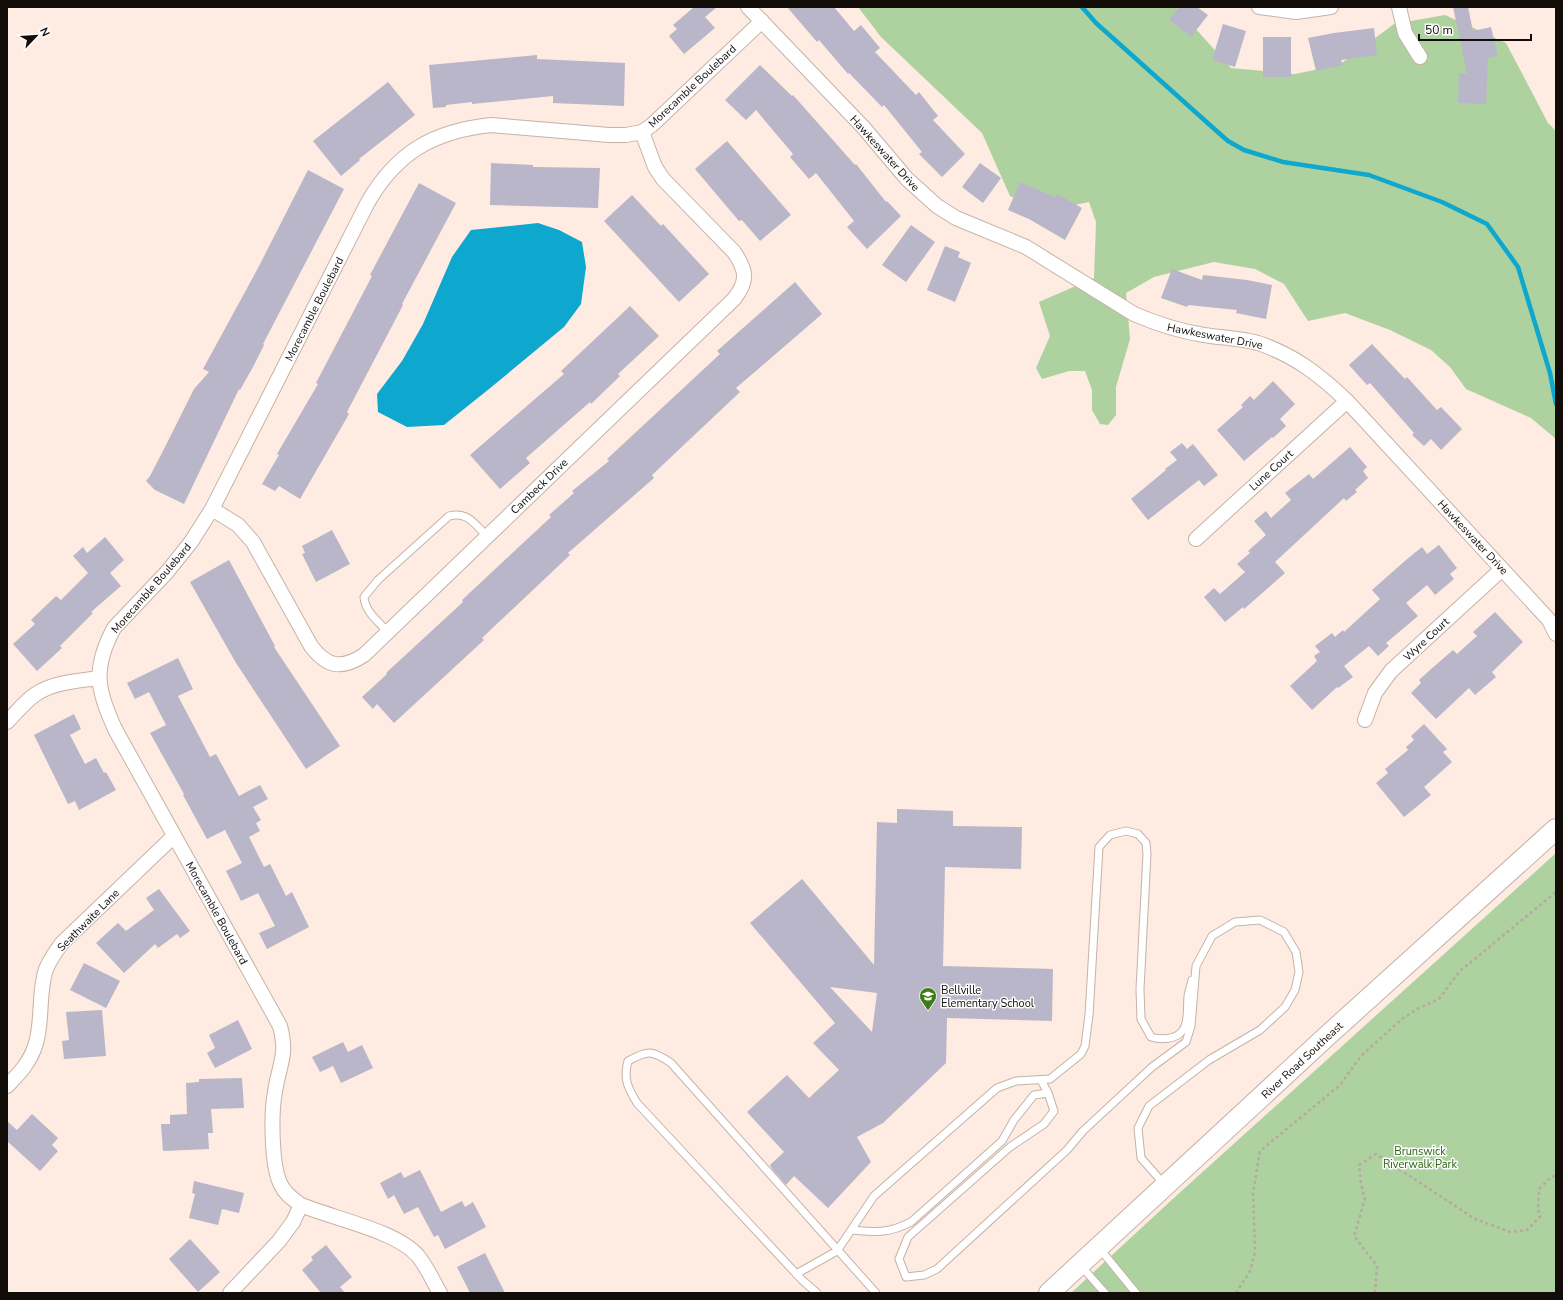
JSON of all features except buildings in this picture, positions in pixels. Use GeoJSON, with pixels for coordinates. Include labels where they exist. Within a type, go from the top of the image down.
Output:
{"type":"FeatureCollection","features":[{"type":"Feature","properties":{"kind":"main road","name":"River Road Southeast"},"geometry":{"type":"LineString","coordinates":[[1049,1293],[1327,1036],[1556,829]]}},
{"type":"Feature","properties":{"kind":"street","name":"Hawkeswater Drive"},"geometry":{"type":"LineString","coordinates":[[748,7],[864,128],[907,179],[937,206],[956,218],[1026,247],[1134,314],[1180,330],[1256,343],[1273,349],[1308,367],[1327,382],[1347,402],[1549,620],[1556,634]]}},
{"type":"Feature","properties":{"kind":"street"},"geometry":{"type":"LineString","coordinates":[[1260,7],[1296,12],[1331,7]]}},
{"type":"Feature","properties":{"kind":"street"},"geometry":{"type":"LineString","coordinates":[[1399,7],[1405,33],[1420,57]]}},
{"type":"Feature","properties":{"kind":"street","name":"Morecamble Boulebard"},"geometry":{"type":"LineString","coordinates":[[440,1293],[418,1256],[407,1246],[382,1233],[300,1205],[281,1186],[277,1175],[274,1158],[273,1107],[275,1091],[284,1054],[284,1040],[280,1026],[174,836],[106,710],[100,693],[99,678],[104,652],[114,628],[167,572],[191,542],[212,510],[368,202],[390,170],[420,145],[455,130],[478,126],[491,125],[609,135],[626,135],[642,132],[662,117],[762,21]]}},
{"type":"Feature","properties":{"kind":"street","name":"Cambeck Drive"},"geometry":{"type":"LineString","coordinates":[[212,510],[238,525],[250,537],[312,646],[320,657],[329,662],[340,665],[353,662],[364,655],[734,299],[742,288],[744,276],[742,263],[734,252],[663,179],[655,167],[642,132]]}},
{"type":"Feature","properties":{"kind":"street","name":"Lune Court"},"geometry":{"type":"LineString","coordinates":[[1196,540],[1347,402]]}},
{"type":"Feature","properties":{"kind":"street","name":"Wyre Court"},"geometry":{"type":"LineString","coordinates":[[1365,720],[1376,693],[1391,671],[1502,569]]}},
{"type":"Feature","properties":{"kind":"street"},"geometry":{"type":"LineString","coordinates":[[7,722],[25,703],[45,689],[70,682],[99,678]]}},
{"type":"Feature","properties":{"kind":"street","name":"Seathwaite Lane"},"geometry":{"type":"LineString","coordinates":[[7,1086],[22,1071],[30,1058],[36,1042],[42,987],[46,970],[53,956],[62,943],[174,836]]}},
{"type":"Feature","properties":{"kind":"street"},"geometry":{"type":"LineString","coordinates":[[230,1293],[279,1242],[293,1222],[300,1205]]}},
{"type":"Feature","properties":{"kind":"lane"},"geometry":{"type":"LineString","coordinates":[[388,632],[364,604],[364,597],[378,580],[449,516],[457,514],[466,516],[487,536]]}},
{"type":"Feature","properties":{"kind":"lane"},"geometry":{"type":"LineString","coordinates":[[796,1274],[838,1251],[874,1196],[997,1088],[1016,1080],[1050,1079],[1081,1054],[1085,1046],[1089,1015],[1099,847],[1110,835],[1126,831],[1138,834],[1146,842],[1147,854],[1140,989],[1141,1019],[1151,1037],[1161,1040],[1174,1037],[1183,1030],[1186,1021],[1188,994],[1196,966],[1212,936],[1235,922],[1260,920],[1284,932],[1296,952],[1299,972],[1295,990],[1285,1007],[1260,1030],[1210,1060],[1149,1106],[1138,1128],[1141,1158],[1166,1185]]}},
{"type":"Feature","properties":{"kind":"lane"},"geometry":{"type":"LineString","coordinates":[[1041,1080],[1048,1093],[1054,1111],[1044,1124],[1010,1147],[908,1237],[899,1259],[906,1277],[924,1276],[937,1269],[1067,1150],[1083,1131],[1152,1067],[1186,1042],[1191,1026],[1196,966]]}},
{"type":"Feature","properties":{"kind":"lane"},"geometry":{"type":"LineString","coordinates":[[817,1293],[796,1274],[637,1103],[627,1086],[625,1071],[628,1061],[641,1054],[657,1053],[671,1063],[876,1293]]}},
{"type":"Feature","properties":{"kind":"lane"},"geometry":{"type":"LineString","coordinates":[[852,1230],[877,1232],[896,1230],[911,1222],[1002,1141],[1014,1120],[1034,1095],[1048,1093]]}},
{"type":"Feature","properties":{"kind":"lane"},"geometry":{"type":"LineString","coordinates":[[1098,1247],[1136,1293]]}},
{"type":"Feature","properties":{"kind":"lane"},"geometry":{"type":"LineString","coordinates":[[1080,1265],[1105,1293]]}},
{"type":"Feature","properties":{"kind":"path"},"geometry":{"type":"LineString","coordinates":[[1236,1293],[1250,1271],[1255,1252],[1253,1193],[1260,1151],[1340,1085],[1361,1056],[1402,1019],[1417,1009],[1439,999],[1460,971],[1556,892]]}},
{"type":"Feature","properties":{"kind":"path"},"geometry":{"type":"LineString","coordinates":[[1375,1293],[1377,1266],[1354,1236],[1365,1199],[1361,1184],[1359,1165],[1376,1154],[1475,1219],[1510,1232],[1527,1230],[1540,1217],[1538,1209],[1539,1190],[1548,1180],[1556,1175]]}},
{"type":"Feature","properties":{"kind":"green space"},"geometry":{"type":"Polygon","coordinates":[[[858,7],[1176,7],[1231,68],[1295,74],[1339,65],[1394,24],[1445,15],[1506,43],[1548,123],[1556,131],[1556,439],[1531,418],[1466,389],[1450,367],[1431,350],[1390,330],[1345,313],[1308,321],[1284,284],[1255,269],[1214,262],[1154,277],[1126,293],[1130,339],[1116,387],[1116,415],[1108,425],[1100,424],[1092,410],[1092,390],[1085,371],[1069,371],[1042,379],[1036,368],[1050,336],[1039,302],[1094,278],[1096,222],[1089,202],[1044,211],[1010,196],[982,133],[881,37],[858,7]]]}},
{"type":"Feature","properties":{"kind":"green space","name":"Brunswick Riverwalk Park"},"geometry":{"type":"Polygon","coordinates":[[[1556,853],[1556,1293],[1071,1293],[1176,1196],[1556,853]]]}},
{"type":"Feature","properties":{"kind":"water"},"geometry":{"type":"Polygon","coordinates":[[[538,223],[559,230],[582,242],[586,267],[581,304],[564,327],[444,425],[407,427],[378,412],[377,394],[402,361],[423,324],[452,257],[471,230],[538,223]]]}},
{"type":"Feature","properties":{"kind":"waterway"},"geometry":{"type":"LineString","coordinates":[[1082,7],[1096,23],[1211,126],[1228,141],[1244,150],[1283,162],[1369,175],[1442,202],[1487,224],[1518,267],[1550,373],[1556,404]]}},
{"type":"Feature","properties":{"kind":"place","name":"Bellville Elementary School"},"geometry":{"type":"Point","coordinates":[928,1011]}}]}
